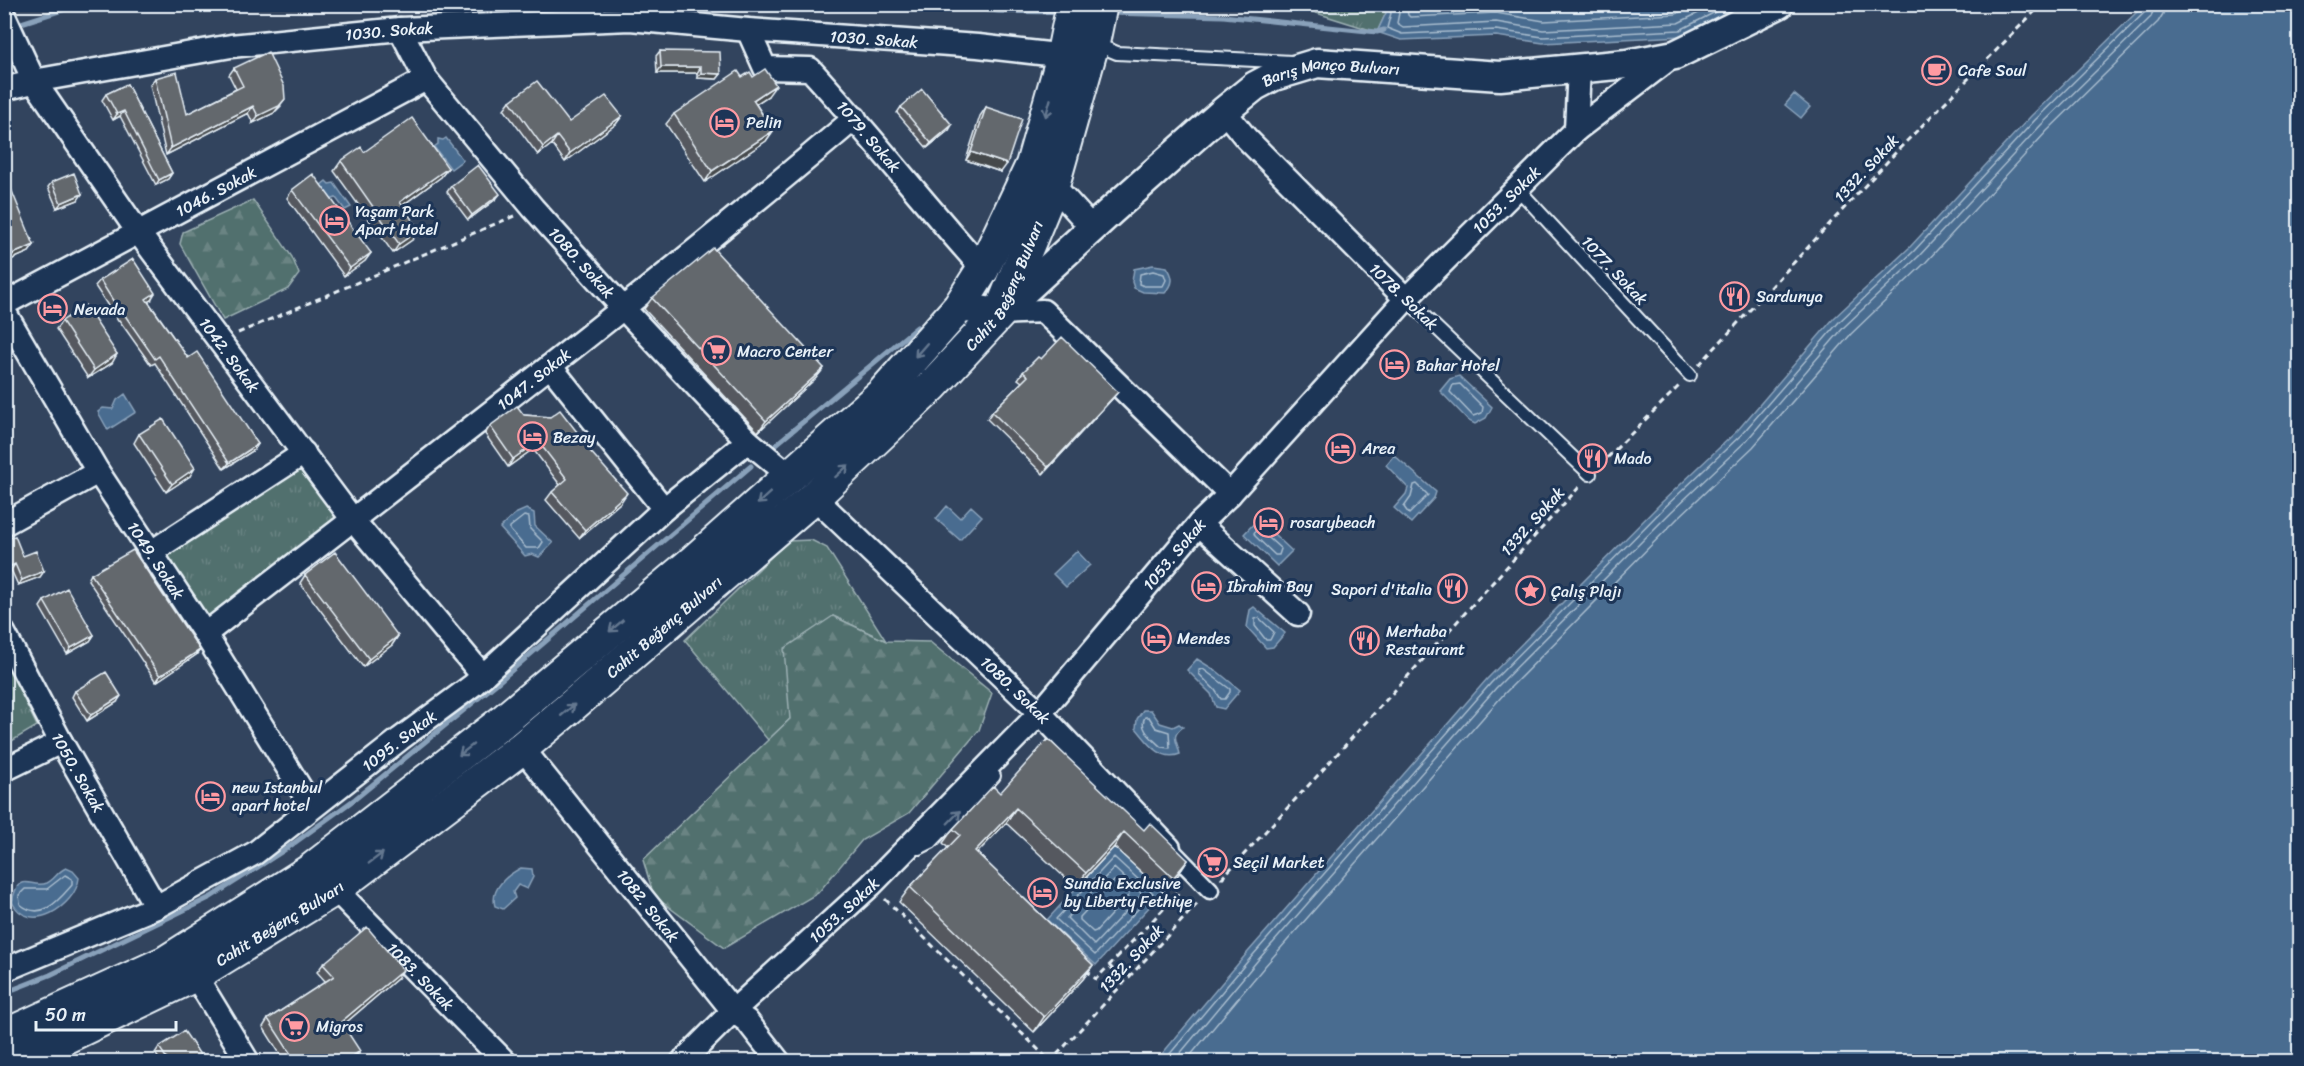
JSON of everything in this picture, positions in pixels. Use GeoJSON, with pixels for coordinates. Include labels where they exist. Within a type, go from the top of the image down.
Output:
{"type":"FeatureCollection","features":[{"type":"Feature","properties":{"kind":"main road","name":"Cahit Beğenç Bulvarı"},"geometry":{"type":"LineString","coordinates":[[4,1036],[166,962],[312,870],[502,723],[694,560],[882,394],[960,307],[983,269],[1032,165],[1061,63],[1086,23]]}},
{"type":"Feature","properties":{"kind":"main road","name":"Cahit Beğenç Bulvarı"},"geometry":{"type":"LineString","coordinates":[[31,1058],[195,975],[335,889],[523,747],[661,631],[814,497],[932,386],[1000,313],[1053,185],[1086,23]]}},
{"type":"Feature","properties":{"kind":"street","name":"Barış Manço Bulvarı"},"geometry":{"type":"LineString","coordinates":[[1000,313],[1224,111],[1255,86],[1274,76],[1317,63],[1500,76],[1627,64],[1675,55],[1779,4]]}},
{"type":"Feature","properties":{"kind":"street","name":"1042. Sokak"},"geometry":{"type":"LineString","coordinates":[[4,16],[34,81],[138,232],[353,520],[483,676]]}},
{"type":"Feature","properties":{"kind":"street","name":"1030. Sokak"},"geometry":{"type":"LineString","coordinates":[[4,89],[34,81],[231,46],[400,29],[630,19],[748,30],[978,46],[1048,54],[1061,63]]}},
{"type":"Feature","properties":{"kind":"street","name":"1080. Sokak"},"geometry":{"type":"LineString","coordinates":[[400,29],[426,79],[533,208],[748,441],[789,475]]}},
{"type":"Feature","properties":{"kind":"street","name":"1079. Sokak"},"geometry":{"type":"LineString","coordinates":[[748,30],[765,68],[810,69],[855,118],[942,224],[983,269]]}},
{"type":"Feature","properties":{"kind":"street","name":"1053. Sokak"},"geometry":{"type":"LineString","coordinates":[[682,1062],[733,1011],[870,885],[1040,712],[1199,524],[1230,494],[1406,299],[1576,130],[1675,55]]}},
{"type":"Feature","properties":{"kind":"street"},"geometry":{"type":"LineString","coordinates":[[1576,130],[1579,69]]}},
{"type":"Feature","properties":{"kind":"street","name":"1046. Sokak"},"geometry":{"type":"LineString","coordinates":[[4,304],[426,79]]}},
{"type":"Feature","properties":{"kind":"street","name":"1078. Sokak"},"geometry":{"type":"LineString","coordinates":[[1224,111],[1246,138],[1406,299]]}},
{"type":"Feature","properties":{"kind":"street","name":"1047. Sokak"},"geometry":{"type":"LineString","coordinates":[[205,634],[550,366],[759,200],[855,118]]}},
{"type":"Feature","properties":{"kind":"street"},"geometry":{"type":"LineString","coordinates":[[1053,185],[1093,229]]}},
{"type":"Feature","properties":{"kind":"street"},"geometry":{"type":"LineString","coordinates":[[960,307],[1000,313],[1043,311],[1230,494]]}},
{"type":"Feature","properties":{"kind":"street","name":"1049. Sokak"},"geometry":{"type":"LineString","coordinates":[[4,311],[98,472],[205,634],[312,807]]}},
{"type":"Feature","properties":{"kind":"street"},"geometry":{"type":"LineString","coordinates":[[550,366],[664,510]]}},
{"type":"Feature","properties":{"kind":"street","name":"1095. Sokak"},"geometry":{"type":"LineString","coordinates":[[4,970],[156,907],[255,853],[483,676],[664,510],[748,441]]}},
{"type":"Feature","properties":{"kind":"street"},"geometry":{"type":"LineString","coordinates":[[150,553],[304,453]]}},
{"type":"Feature","properties":{"kind":"street"},"geometry":{"type":"LineString","coordinates":[[4,524],[98,472]]}},
{"type":"Feature","properties":{"kind":"street","name":"1080. Sokak"},"geometry":{"type":"LineString","coordinates":[[814,497],[1040,712],[1210,890]]}},
{"type":"Feature","properties":{"kind":"street"},"geometry":{"type":"LineString","coordinates":[[1199,524],[1298,614]]}},
{"type":"Feature","properties":{"kind":"street","name":"1050. Sokak"},"geometry":{"type":"LineString","coordinates":[[4,633],[61,742],[156,907]]}},
{"type":"Feature","properties":{"kind":"street"},"geometry":{"type":"LineString","coordinates":[[4,770],[61,742]]}},
{"type":"Feature","properties":{"kind":"street","name":"1082. Sokak"},"geometry":{"type":"LineString","coordinates":[[523,747],[733,1011],[747,1021],[779,1062]]}},
{"type":"Feature","properties":{"kind":"street","name":"1083. Sokak"},"geometry":{"type":"LineString","coordinates":[[335,889],[505,1062]]}},
{"type":"Feature","properties":{"kind":"street"},"geometry":{"type":"LineString","coordinates":[[195,975],[248,1062]]}},
{"type":"Feature","properties":{"kind":"lane"},"geometry":{"type":"LineString","coordinates":[[1086,23],[1117,53],[1317,63]]}},
{"type":"Feature","properties":{"kind":"lane","name":"1077. Sokak"},"geometry":{"type":"LineString","coordinates":[[1517,188],[1689,375]]}},
{"type":"Feature","properties":{"kind":"lane","name":"1078. Sokak"},"geometry":{"type":"LineString","coordinates":[[1406,299],[1590,474]]}},
{"type":"Feature","properties":{"kind":"path","name":"1332. Sokak"},"geometry":{"type":"LineString","coordinates":[[1050,1061],[1320,773],[1590,474],[1689,375],[1898,150],[2042,4]]}},
{"type":"Feature","properties":{"kind":"path"},"geometry":{"type":"LineString","coordinates":[[220,341],[533,208]]}},
{"type":"Feature","properties":{"kind":"path"},"geometry":{"type":"LineString","coordinates":[[1080,964],[1096,979],[1179,893],[1170,884]]}},
{"type":"Feature","properties":{"kind":"path"},"geometry":{"type":"LineString","coordinates":[[870,885],[1050,1061]]}},
{"type":"Feature","properties":{"kind":"path"},"geometry":{"type":"LineString","coordinates":[[1109,965],[1125,982]]}},
{"type":"Feature","properties":{"kind":"green space"},"geometry":{"type":"Polygon","coordinates":[[[1291,5],[1377,5],[1386,13],[1377,32],[1291,5]]]}},
{"type":"Feature","properties":{"kind":"green space"},"geometry":{"type":"Polygon","coordinates":[[[253,200],[292,257],[299,274],[288,289],[223,320],[180,244],[183,232],[253,200]]]}},
{"type":"Feature","properties":{"kind":"green space"},"geometry":{"type":"Polygon","coordinates":[[[299,465],[338,517],[210,619],[165,554],[299,465]]]}},
{"type":"Feature","properties":{"kind":"green space"},"geometry":{"type":"Polygon","coordinates":[[[811,540],[827,548],[886,641],[833,616],[790,719],[768,740],[685,640],[788,541],[811,540]]]}},
{"type":"Feature","properties":{"kind":"green space"},"geometry":{"type":"Polygon","coordinates":[[[833,616],[886,641],[930,642],[992,693],[979,730],[909,813],[862,840],[818,893],[724,948],[654,896],[643,860],[790,719],[784,649],[833,616]]]}},
{"type":"Feature","properties":{"kind":"green space"},"geometry":{"type":"Polygon","coordinates":[[[4,659],[37,726],[5,745],[4,745],[4,659]]]}},
{"type":"Feature","properties":{"kind":"water"},"geometry":{"type":"Polygon","coordinates":[[[1377,5],[1740,5],[1730,13],[1682,36],[1543,43],[1496,36],[1401,40],[1377,32],[1386,13],[1377,5]]]}},
{"type":"Feature","properties":{"kind":"water"},"geometry":{"type":"Polygon","coordinates":[[[2144,5],[2299,5],[2299,1061],[1156,1061],[1248,952],[1487,679],[1662,502],[1737,431],[1834,318],[1910,247],[2031,116],[2144,5]]]}},
{"type":"Feature","properties":{"kind":"water"},"geometry":{"type":"Polygon","coordinates":[[[1794,94],[1810,107],[1801,118],[1785,105],[1794,94]]]}},
{"type":"Feature","properties":{"kind":"water"},"geometry":{"type":"Polygon","coordinates":[[[446,138],[463,160],[451,169],[434,147],[438,144],[438,139],[446,138]]]}},
{"type":"Feature","properties":{"kind":"water"},"geometry":{"type":"Polygon","coordinates":[[[326,181],[329,184],[334,183],[351,207],[345,210],[336,198],[330,200],[320,186],[326,181]]]}},
{"type":"Feature","properties":{"kind":"water"},"geometry":{"type":"Polygon","coordinates":[[[1153,265],[1167,267],[1171,274],[1170,287],[1165,293],[1143,292],[1134,288],[1132,282],[1134,269],[1153,265]]]}},
{"type":"Feature","properties":{"kind":"water"},"geometry":{"type":"Polygon","coordinates":[[[1459,376],[1492,407],[1486,418],[1475,424],[1469,421],[1440,391],[1450,379],[1459,376]]]}},
{"type":"Feature","properties":{"kind":"water"},"geometry":{"type":"Polygon","coordinates":[[[125,394],[136,412],[108,430],[98,412],[103,408],[113,409],[117,400],[125,394]]]}},
{"type":"Feature","properties":{"kind":"water"},"geometry":{"type":"Polygon","coordinates":[[[1394,455],[1436,492],[1434,498],[1411,523],[1394,508],[1406,494],[1408,488],[1386,465],[1394,455]]]}},
{"type":"Feature","properties":{"kind":"water"},"geometry":{"type":"Polygon","coordinates":[[[947,506],[960,518],[971,506],[982,516],[960,540],[936,519],[947,506]]]}},
{"type":"Feature","properties":{"kind":"water"},"geometry":{"type":"Polygon","coordinates":[[[526,509],[534,513],[535,526],[553,543],[539,557],[532,554],[525,556],[500,528],[515,514],[526,509]]]}},
{"type":"Feature","properties":{"kind":"water"},"geometry":{"type":"Polygon","coordinates":[[[1258,519],[1292,551],[1277,566],[1244,534],[1258,519]]]}},
{"type":"Feature","properties":{"kind":"water"},"geometry":{"type":"Polygon","coordinates":[[[1077,551],[1090,565],[1066,587],[1053,574],[1077,551]]]}},
{"type":"Feature","properties":{"kind":"water"},"geometry":{"type":"Polygon","coordinates":[[[1254,607],[1285,633],[1273,647],[1266,648],[1247,627],[1250,610],[1254,607]]]}},
{"type":"Feature","properties":{"kind":"water"},"geometry":{"type":"Polygon","coordinates":[[[1197,659],[1240,690],[1224,709],[1216,707],[1211,694],[1187,670],[1197,659]]]}},
{"type":"Feature","properties":{"kind":"water"},"geometry":{"type":"Polygon","coordinates":[[[1143,710],[1151,710],[1160,723],[1173,727],[1179,724],[1183,727],[1176,736],[1180,754],[1173,756],[1160,753],[1145,739],[1136,728],[1137,719],[1143,710]]]}},
{"type":"Feature","properties":{"kind":"water"},"geometry":{"type":"Polygon","coordinates":[[[1114,847],[1163,892],[1096,965],[1047,920],[1114,847]]]}},
{"type":"Feature","properties":{"kind":"water"},"geometry":{"type":"Polygon","coordinates":[[[66,868],[73,871],[79,878],[70,898],[61,907],[40,917],[29,917],[20,912],[12,902],[18,886],[22,883],[47,883],[66,868]]]}},
{"type":"Feature","properties":{"kind":"water"},"geometry":{"type":"Polygon","coordinates":[[[521,868],[532,869],[533,877],[527,889],[518,885],[513,892],[515,898],[503,909],[495,906],[497,888],[510,874],[521,868]]]}},
{"type":"Feature","properties":{"kind":"building"},"geometry":{"type":"Polygon","coordinates":[[[660,51],[720,52],[721,74],[701,73],[701,67],[661,67],[660,51]]]}},
{"type":"Feature","properties":{"kind":"building"},"geometry":{"type":"Polygon","coordinates":[[[268,52],[284,86],[285,99],[279,106],[258,116],[253,106],[171,148],[155,78],[177,72],[187,114],[243,86],[234,68],[268,52]]]}},
{"type":"Feature","properties":{"kind":"building"},"geometry":{"type":"Polygon","coordinates":[[[765,69],[776,85],[753,100],[773,131],[712,171],[674,114],[738,71],[742,77],[750,72],[753,77],[765,69]]]}},
{"type":"Feature","properties":{"kind":"building"},"geometry":{"type":"Polygon","coordinates":[[[537,81],[569,122],[606,96],[622,116],[570,153],[557,136],[543,147],[510,101],[537,81]]]}},
{"type":"Feature","properties":{"kind":"building"},"geometry":{"type":"Polygon","coordinates":[[[127,84],[172,173],[159,180],[124,111],[117,114],[106,94],[127,84]]]}},
{"type":"Feature","properties":{"kind":"building"},"geometry":{"type":"Polygon","coordinates":[[[922,89],[952,125],[931,143],[901,107],[922,89]]]}},
{"type":"Feature","properties":{"kind":"building"},"geometry":{"type":"Polygon","coordinates":[[[986,107],[1022,119],[1007,164],[971,152],[986,107]]]}},
{"type":"Feature","properties":{"kind":"building"},"geometry":{"type":"Polygon","coordinates":[[[412,118],[448,168],[400,202],[419,230],[399,244],[341,161],[361,147],[364,152],[412,118]]]}},
{"type":"Feature","properties":{"kind":"building"},"geometry":{"type":"Polygon","coordinates":[[[478,165],[500,194],[472,215],[451,186],[478,165]]]}},
{"type":"Feature","properties":{"kind":"building"},"geometry":{"type":"Polygon","coordinates":[[[74,173],[82,194],[61,203],[52,182],[74,173]]]}},
{"type":"Feature","properties":{"kind":"building"},"geometry":{"type":"Polygon","coordinates":[[[313,174],[371,253],[350,268],[292,190],[313,174]]]}},
{"type":"Feature","properties":{"kind":"building"},"geometry":{"type":"Polygon","coordinates":[[[9,184],[34,245],[13,254],[4,233],[4,186],[9,184]]]}},
{"type":"Feature","properties":{"kind":"building"},"geometry":{"type":"Polygon","coordinates":[[[713,248],[824,368],[766,421],[652,298],[713,248]]]}},
{"type":"Feature","properties":{"kind":"building"},"geometry":{"type":"Polygon","coordinates":[[[133,259],[155,293],[146,299],[188,358],[197,352],[258,444],[229,463],[159,356],[155,359],[124,314],[122,315],[100,280],[133,259]]]}},
{"type":"Feature","properties":{"kind":"building"},"geometry":{"type":"Polygon","coordinates":[[[85,305],[117,354],[94,370],[62,321],[85,305]]]}},
{"type":"Feature","properties":{"kind":"building"},"geometry":{"type":"Polygon","coordinates":[[[1062,337],[1118,392],[1048,467],[992,412],[1028,376],[1023,372],[1038,357],[1041,359],[1062,337]]]}},
{"type":"Feature","properties":{"kind":"building"},"geometry":{"type":"Polygon","coordinates":[[[517,406],[524,415],[550,417],[560,410],[584,441],[582,442],[627,493],[585,530],[552,492],[567,479],[538,441],[513,459],[490,426],[517,406]]]}},
{"type":"Feature","properties":{"kind":"building"},"geometry":{"type":"Polygon","coordinates":[[[163,419],[195,468],[172,484],[139,434],[163,419]]]}},
{"type":"Feature","properties":{"kind":"building"},"geometry":{"type":"Polygon","coordinates":[[[15,536],[23,556],[36,551],[44,571],[22,580],[15,564],[11,566],[4,550],[4,540],[15,536]]]}},
{"type":"Feature","properties":{"kind":"building"},"geometry":{"type":"Polygon","coordinates":[[[133,550],[200,650],[160,676],[91,574],[133,550]]]}},
{"type":"Feature","properties":{"kind":"building"},"geometry":{"type":"Polygon","coordinates":[[[335,552],[398,636],[369,659],[305,575],[335,552]]]}},
{"type":"Feature","properties":{"kind":"building"},"geometry":{"type":"Polygon","coordinates":[[[67,588],[94,635],[71,648],[44,601],[67,588]]]}},
{"type":"Feature","properties":{"kind":"building"},"geometry":{"type":"Polygon","coordinates":[[[106,672],[121,696],[91,715],[75,691],[106,672]]]}},
{"type":"Feature","properties":{"kind":"building"},"geometry":{"type":"Polygon","coordinates":[[[1048,739],[1144,830],[1150,823],[1188,860],[1173,878],[1124,832],[1086,873],[1016,808],[975,851],[1093,965],[1044,1017],[910,887],[960,835],[953,829],[993,786],[1000,793],[1048,739]]]}},
{"type":"Feature","properties":{"kind":"building"},"geometry":{"type":"Polygon","coordinates":[[[367,927],[403,970],[341,1022],[360,1051],[344,1062],[296,1062],[268,1019],[334,976],[323,964],[367,927]]]}},
{"type":"Feature","properties":{"kind":"building"},"geometry":{"type":"Polygon","coordinates":[[[184,1031],[205,1062],[169,1062],[159,1047],[184,1031]]]}},
{"type":"Feature","properties":{"kind":"waterway"},"geometry":{"type":"LineString","coordinates":[[15,25],[81,4]]}},
{"type":"Feature","properties":{"kind":"waterway"},"geometry":{"type":"LineString","coordinates":[[928,4],[999,11],[1061,12]]}},
{"type":"Feature","properties":{"kind":"waterway"},"geometry":{"type":"LineString","coordinates":[[1109,13],[1223,16],[1377,32],[1384,30]]}},
{"type":"Feature","properties":{"kind":"waterway"},"geometry":{"type":"LineString","coordinates":[[774,446],[917,327]]}},
{"type":"Feature","properties":{"kind":"waterway"},"geometry":{"type":"LineString","coordinates":[[4,993],[50,975],[211,897],[286,849],[355,799],[497,683],[751,466]]}},
{"type":"Feature","properties":{"kind":"place","name":"Cafe Soul"},"geometry":{"type":"Point","coordinates":[1937,70]}},
{"type":"Feature","properties":{"kind":"place","name":"Pelin"},"geometry":{"type":"Point","coordinates":[725,122]}},
{"type":"Feature","properties":{"kind":"place","name":"Yaşam Park Apart Hotel"},"geometry":{"type":"Point","coordinates":[334,220]}},
{"type":"Feature","properties":{"kind":"place","name":"Sardunya"},"geometry":{"type":"Point","coordinates":[1735,296]}},
{"type":"Feature","properties":{"kind":"place","name":"Nevada"},"geometry":{"type":"Point","coordinates":[53,309]}},
{"type":"Feature","properties":{"kind":"place","name":"Macro Center"},"geometry":{"type":"Point","coordinates":[716,351]}},
{"type":"Feature","properties":{"kind":"place","name":"Bahar Hotel"},"geometry":{"type":"Point","coordinates":[1395,365]}},
{"type":"Feature","properties":{"kind":"place","name":"Bezay"},"geometry":{"type":"Point","coordinates":[532,437]}},
{"type":"Feature","properties":{"kind":"place","name":"Area"},"geometry":{"type":"Point","coordinates":[1341,448]}},
{"type":"Feature","properties":{"kind":"place","name":"Mado"},"geometry":{"type":"Point","coordinates":[1593,458]}},
{"type":"Feature","properties":{"kind":"place","name":"rosarybeach"},"geometry":{"type":"Point","coordinates":[1269,522]}},
{"type":"Feature","properties":{"kind":"place","name":"Ibrahim Bay"},"geometry":{"type":"Point","coordinates":[1206,586]}},
{"type":"Feature","properties":{"kind":"place","name":"Sapori d'italia"},"geometry":{"type":"Point","coordinates":[1453,589]}},
{"type":"Feature","properties":{"kind":"place","name":"Çalış Plajı"},"geometry":{"type":"Point","coordinates":[1530,591]}},
{"type":"Feature","properties":{"kind":"place","name":"Mendes"},"geometry":{"type":"Point","coordinates":[1156,638]}},
{"type":"Feature","properties":{"kind":"place","name":"Merhaba Restaurant"},"geometry":{"type":"Point","coordinates":[1365,640]}},
{"type":"Feature","properties":{"kind":"place","name":"new Istanbul apart hotel"},"geometry":{"type":"Point","coordinates":[211,796]}},
{"type":"Feature","properties":{"kind":"place","name":"Seçil Market"},"geometry":{"type":"Point","coordinates":[1212,862]}},
{"type":"Feature","properties":{"kind":"place","name":"Sundia Exclusive by Liberty Fethiye"},"geometry":{"type":"Point","coordinates":[1043,892]}},
{"type":"Feature","properties":{"kind":"place","name":"Migros"},"geometry":{"type":"Point","coordinates":[295,1026]}}]}
